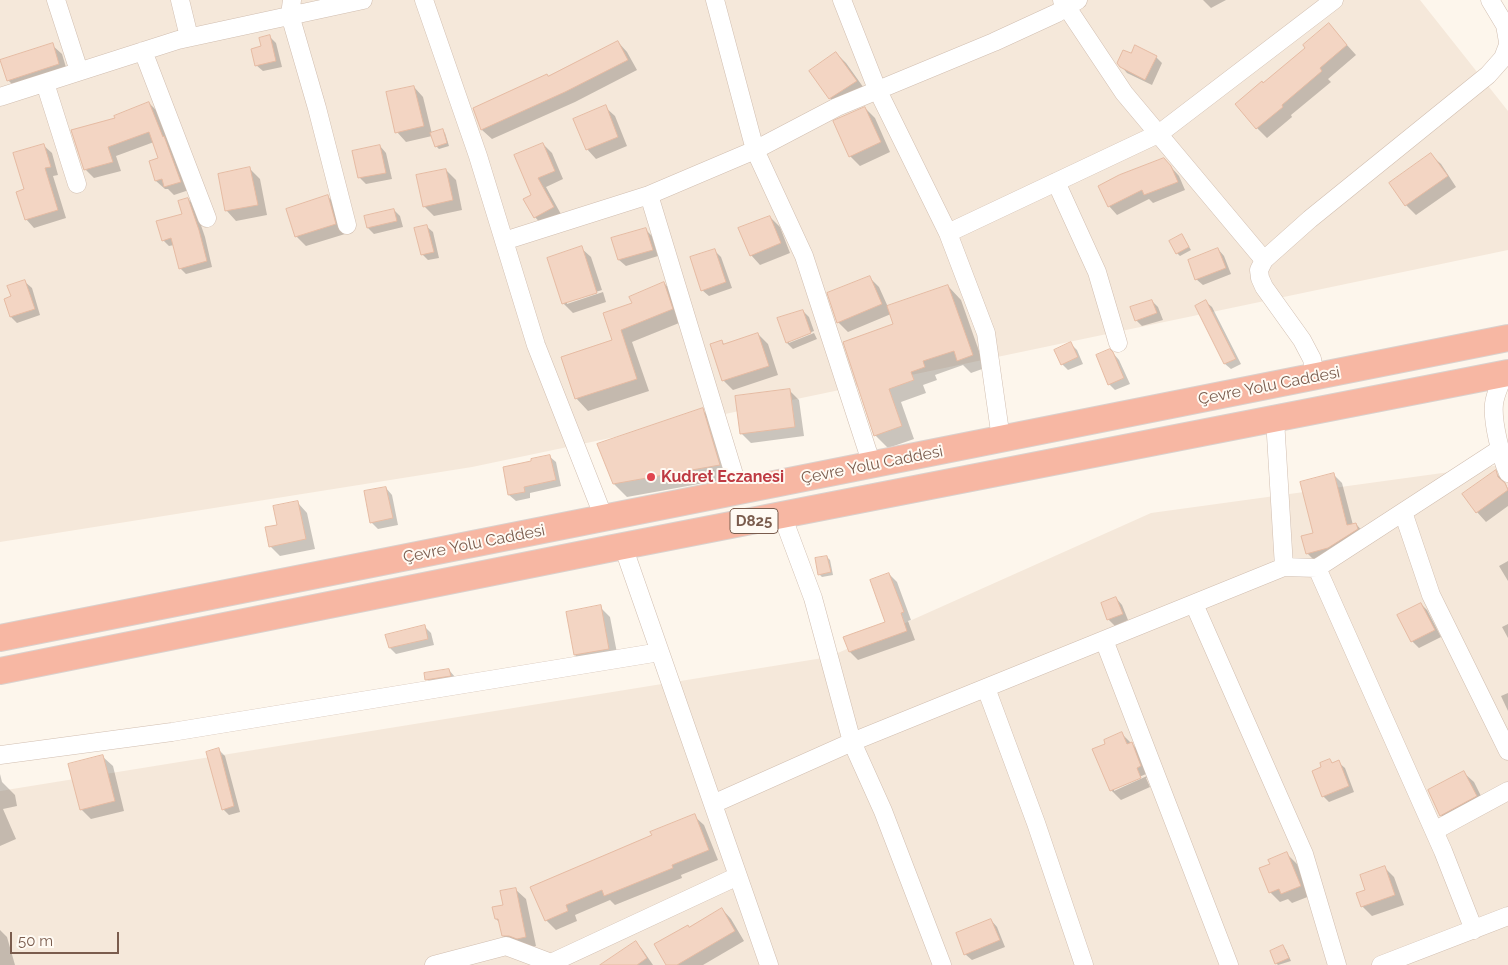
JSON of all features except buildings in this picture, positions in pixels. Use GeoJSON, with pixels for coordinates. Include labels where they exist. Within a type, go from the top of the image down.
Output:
{"type":"FeatureCollection","features":[{"type":"Feature","properties":{"kind":"highway","name":"Çevre Yolu Caddesi"},"geometry":{"type":"LineString","coordinates":[[0,638],[1508,338]]}},
{"type":"Feature","properties":{"kind":"highway","name":"Çevre Yolu Caddesi"},"geometry":{"type":"LineString","coordinates":[[0,671],[623,546],[1506,373]]}},
{"type":"Feature","properties":{"kind":"street"},"geometry":{"type":"LineString","coordinates":[[56,0],[79,71]]}},
{"type":"Feature","properties":{"kind":"street"},"geometry":{"type":"LineString","coordinates":[[180,0],[189,37]]}},
{"type":"Feature","properties":{"kind":"street"},"geometry":{"type":"LineString","coordinates":[[0,97],[143,51],[291,8],[364,0]]}},
{"type":"Feature","properties":{"kind":"street"},"geometry":{"type":"LineString","coordinates":[[424,0],[478,156],[536,345],[604,518]]}},
{"type":"Feature","properties":{"kind":"street"},"geometry":{"type":"LineString","coordinates":[[715,0],[755,150],[804,256],[872,465]]}},
{"type":"Feature","properties":{"kind":"street"},"geometry":{"type":"LineString","coordinates":[[842,0],[877,90],[948,233],[986,333],[1001,439]]}},
{"type":"Feature","properties":{"kind":"street"},"geometry":{"type":"LineString","coordinates":[[948,233],[1158,134],[1334,0]]}},
{"type":"Feature","properties":{"kind":"street"},"geometry":{"type":"LineString","coordinates":[[1315,377],[1312,359],[1302,340],[1264,287],[1259,270],[1264,260],[1310,219],[1488,75],[1503,58],[1508,44],[1506,25],[1490,0]]}},
{"type":"Feature","properties":{"kind":"street"},"geometry":{"type":"LineString","coordinates":[[504,241],[649,195],[755,150],[838,106],[994,42],[1057,13],[1069,2],[1124,93],[1264,260]]}},
{"type":"Feature","properties":{"kind":"street"},"geometry":{"type":"LineString","coordinates":[[291,8],[347,225]]}},
{"type":"Feature","properties":{"kind":"street"},"geometry":{"type":"LineString","coordinates":[[143,51],[207,218]]}},
{"type":"Feature","properties":{"kind":"street"},"geometry":{"type":"LineString","coordinates":[[45,83],[77,184]]}},
{"type":"Feature","properties":{"kind":"street"},"geometry":{"type":"LineString","coordinates":[[1056,182],[1098,272],[1118,343]]}},
{"type":"Feature","properties":{"kind":"street"},"geometry":{"type":"LineString","coordinates":[[649,195],[739,491]]}},
{"type":"Feature","properties":{"kind":"street"},"geometry":{"type":"LineString","coordinates":[[1506,373],[1494,403],[1495,424],[1502,441],[1504,464],[1508,473]]}},
{"type":"Feature","properties":{"kind":"street"},"geometry":{"type":"LineString","coordinates":[[1275,419],[1284,567]]}},
{"type":"Feature","properties":{"kind":"street"},"geometry":{"type":"LineString","coordinates":[[713,804],[852,742],[1284,567],[1317,568],[1403,512],[1502,441]]}},
{"type":"Feature","properties":{"kind":"street"},"geometry":{"type":"LineString","coordinates":[[1403,512],[1431,595],[1508,751]]}},
{"type":"Feature","properties":{"kind":"street"},"geometry":{"type":"LineString","coordinates":[[782,515],[813,598],[852,742],[883,811],[942,965]]}},
{"type":"Feature","properties":{"kind":"street"},"geometry":{"type":"LineString","coordinates":[[623,546],[769,965]]}},
{"type":"Feature","properties":{"kind":"street"},"geometry":{"type":"LineString","coordinates":[[1317,568],[1434,831],[1474,930]]}},
{"type":"Feature","properties":{"kind":"street"},"geometry":{"type":"LineString","coordinates":[[1194,604],[1304,854],[1336,965]]}},
{"type":"Feature","properties":{"kind":"street"},"geometry":{"type":"LineString","coordinates":[[1104,640],[1229,965]]}},
{"type":"Feature","properties":{"kind":"street"},"geometry":{"type":"LineString","coordinates":[[0,755],[182,731],[660,652]]}},
{"type":"Feature","properties":{"kind":"street"},"geometry":{"type":"LineString","coordinates":[[986,688],[1036,823],[1084,965]]}},
{"type":"Feature","properties":{"kind":"street"},"geometry":{"type":"LineString","coordinates":[[1434,831],[1508,791]]}},
{"type":"Feature","properties":{"kind":"street"},"geometry":{"type":"LineString","coordinates":[[434,965],[506,946],[540,962],[551,963],[738,876]]}},
{"type":"Feature","properties":{"kind":"street"},"geometry":{"type":"LineString","coordinates":[[1381,965],[1508,916]]}},
{"type":"Feature","properties":{"kind":"shaded area"},"geometry":{"type":"Polygon","coordinates":[[[0,0],[1420,0],[1508,111],[1508,250],[472,467],[0,542],[0,0]]]}},
{"type":"Feature","properties":{"kind":"shaded area"},"geometry":{"type":"Polygon","coordinates":[[[1508,464],[1508,965],[0,965],[0,791],[829,657],[1151,513],[1508,464]]]}},
{"type":"Feature","properties":{"kind":"place","name":"Kudret Eczanesi"},"geometry":{"type":"Point","coordinates":[651,477]}}]}
